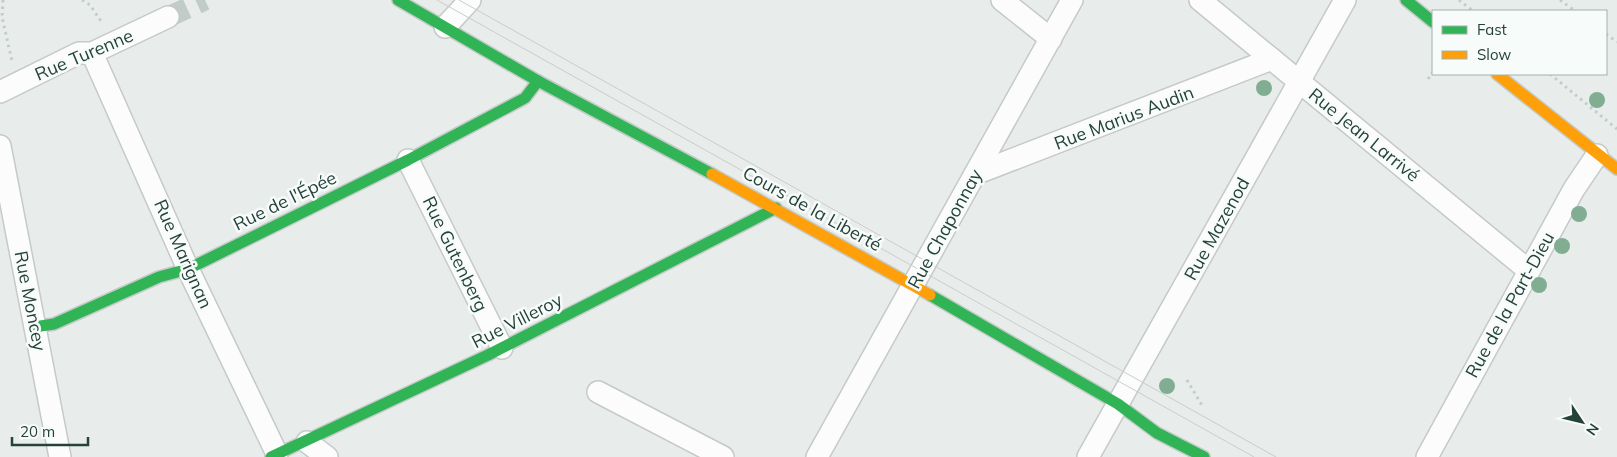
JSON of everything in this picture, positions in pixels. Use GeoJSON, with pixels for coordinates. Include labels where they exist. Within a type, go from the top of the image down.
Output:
{"type":"FeatureCollection","features":[{"type":"Feature","properties":{"kind":"street","name":"Cours de la Liberté"},"geometry":{"type":"LineString","coordinates":[[398,0],[538,81],[776,208],[914,286],[1118,404],[1157,434],[1204,457]]}},
{"type":"Feature","properties":{"kind":"street"},"geometry":{"type":"LineString","coordinates":[[445,27],[470,0]]}},
{"type":"Feature","properties":{"kind":"street"},"geometry":{"type":"LineString","coordinates":[[1002,0],[1051,39]]}},
{"type":"Feature","properties":{"kind":"street","name":"Rue Chaponnay"},"geometry":{"type":"LineString","coordinates":[[817,457],[1072,0]]}},
{"type":"Feature","properties":{"kind":"street","name":"Rue Jean Larrivé"},"geometry":{"type":"LineString","coordinates":[[1200,0],[1528,270]]}},
{"type":"Feature","properties":{"kind":"street","name":"Rue Mazenod"},"geometry":{"type":"LineString","coordinates":[[1088,457],[1345,0]]}},
{"type":"Feature","properties":{"kind":"street"},"geometry":{"type":"LineString","coordinates":[[1406,0],[1432,21]]}},
{"type":"Feature","properties":{"kind":"street","name":"Rue Turenne"},"geometry":{"type":"LineString","coordinates":[[9,88],[79,53],[92,53],[108,36],[168,17]]}},
{"type":"Feature","properties":{"kind":"street","name":"Rue Marignan"},"geometry":{"type":"LineString","coordinates":[[92,53],[274,456]]}},
{"type":"Feature","properties":{"kind":"street","name":"Rue Marius Audin"},"geometry":{"type":"LineString","coordinates":[[976,174],[1272,59]]}},
{"type":"Feature","properties":{"kind":"street"},"geometry":{"type":"LineString","coordinates":[[1497,75],[1617,169]]}},
{"type":"Feature","properties":{"kind":"street","name":"Rue de l'Épée"},"geometry":{"type":"LineString","coordinates":[[34,327],[54,324],[159,277],[188,269],[408,160],[525,98],[538,81]]}},
{"type":"Feature","properties":{"kind":"street","name":"Rue Moncey"},"geometry":{"type":"LineString","coordinates":[[0,146],[60,457]]}},
{"type":"Feature","properties":{"kind":"street","name":"Rue de la Part-Dieu"},"geometry":{"type":"LineString","coordinates":[[1427,457],[1528,270],[1581,177],[1597,155]]}},
{"type":"Feature","properties":{"kind":"street","name":"Rue Gutenberg"},"geometry":{"type":"LineString","coordinates":[[408,160],[502,348]]}},
{"type":"Feature","properties":{"kind":"street","name":"Rue Villeroy"},"geometry":{"type":"LineString","coordinates":[[274,456],[502,348],[776,208]]}},
{"type":"Feature","properties":{"kind":"street"},"geometry":{"type":"LineString","coordinates":[[598,392],[723,457]]}},
{"type":"Feature","properties":{"kind":"street"},"geometry":{"type":"LineString","coordinates":[[307,442],[327,457]]}},
{"type":"Feature","properties":{"kind":"path"},"geometry":{"type":"LineString","coordinates":[[3,0],[2,17],[9,88]]}},
{"type":"Feature","properties":{"kind":"path"},"geometry":{"type":"LineString","coordinates":[[82,0],[90,5],[108,36]]}},
{"type":"Feature","properties":{"kind":"path"},"geometry":{"type":"LineString","coordinates":[[1459,0],[1472,10]]}},
{"type":"Feature","properties":{"kind":"path"},"geometry":{"type":"LineString","coordinates":[[1560,0],[1574,10]]}},
{"type":"Feature","properties":{"kind":"path"},"geometry":{"type":"LineString","coordinates":[[1428,78],[1432,73]]}},
{"type":"Feature","properties":{"kind":"path"},"geometry":{"type":"LineString","coordinates":[[1551,75],[1617,129]]}},
{"type":"Feature","properties":{"kind":"path"},"geometry":{"type":"LineString","coordinates":[[1186,380],[1203,406]]}},
{"type":"Feature","properties":{"kind":"tunnel"},"geometry":{"type":"LineString","coordinates":[[168,17],[205,0]]}},
{"type":"Feature","properties":{"kind":"tram line"},"geometry":{"type":"LineString","coordinates":[[437,0],[1254,457]]}},
{"type":"Feature","properties":{"kind":"tram line"},"geometry":{"type":"LineString","coordinates":[[459,0],[1276,457]]}},
{"type":"Feature","properties":{"kind":"traffic: fast"},"geometry":{"type":"LineString","coordinates":[[398,0],[538,81],[712,174]]}},
{"type":"Feature","properties":{"kind":"traffic: fast"},"geometry":{"type":"LineString","coordinates":[[1406,0],[1432,21]]}},
{"type":"Feature","properties":{"kind":"traffic: fast"},"geometry":{"type":"LineString","coordinates":[[34,327],[54,324],[159,277],[188,269],[408,160],[525,98],[538,81]]}},
{"type":"Feature","properties":{"kind":"traffic: fast"},"geometry":{"type":"LineString","coordinates":[[271,457],[488,355],[776,208]]}},
{"type":"Feature","properties":{"kind":"traffic: fast"},"geometry":{"type":"LineString","coordinates":[[930,295],[1118,404],[1157,433],[1204,457]]}},
{"type":"Feature","properties":{"kind":"traffic: slow"},"geometry":{"type":"LineString","coordinates":[[1498,75],[1617,169]]}},
{"type":"Feature","properties":{"kind":"traffic: slow"},"geometry":{"type":"LineString","coordinates":[[712,174],[930,295]]}}]}
